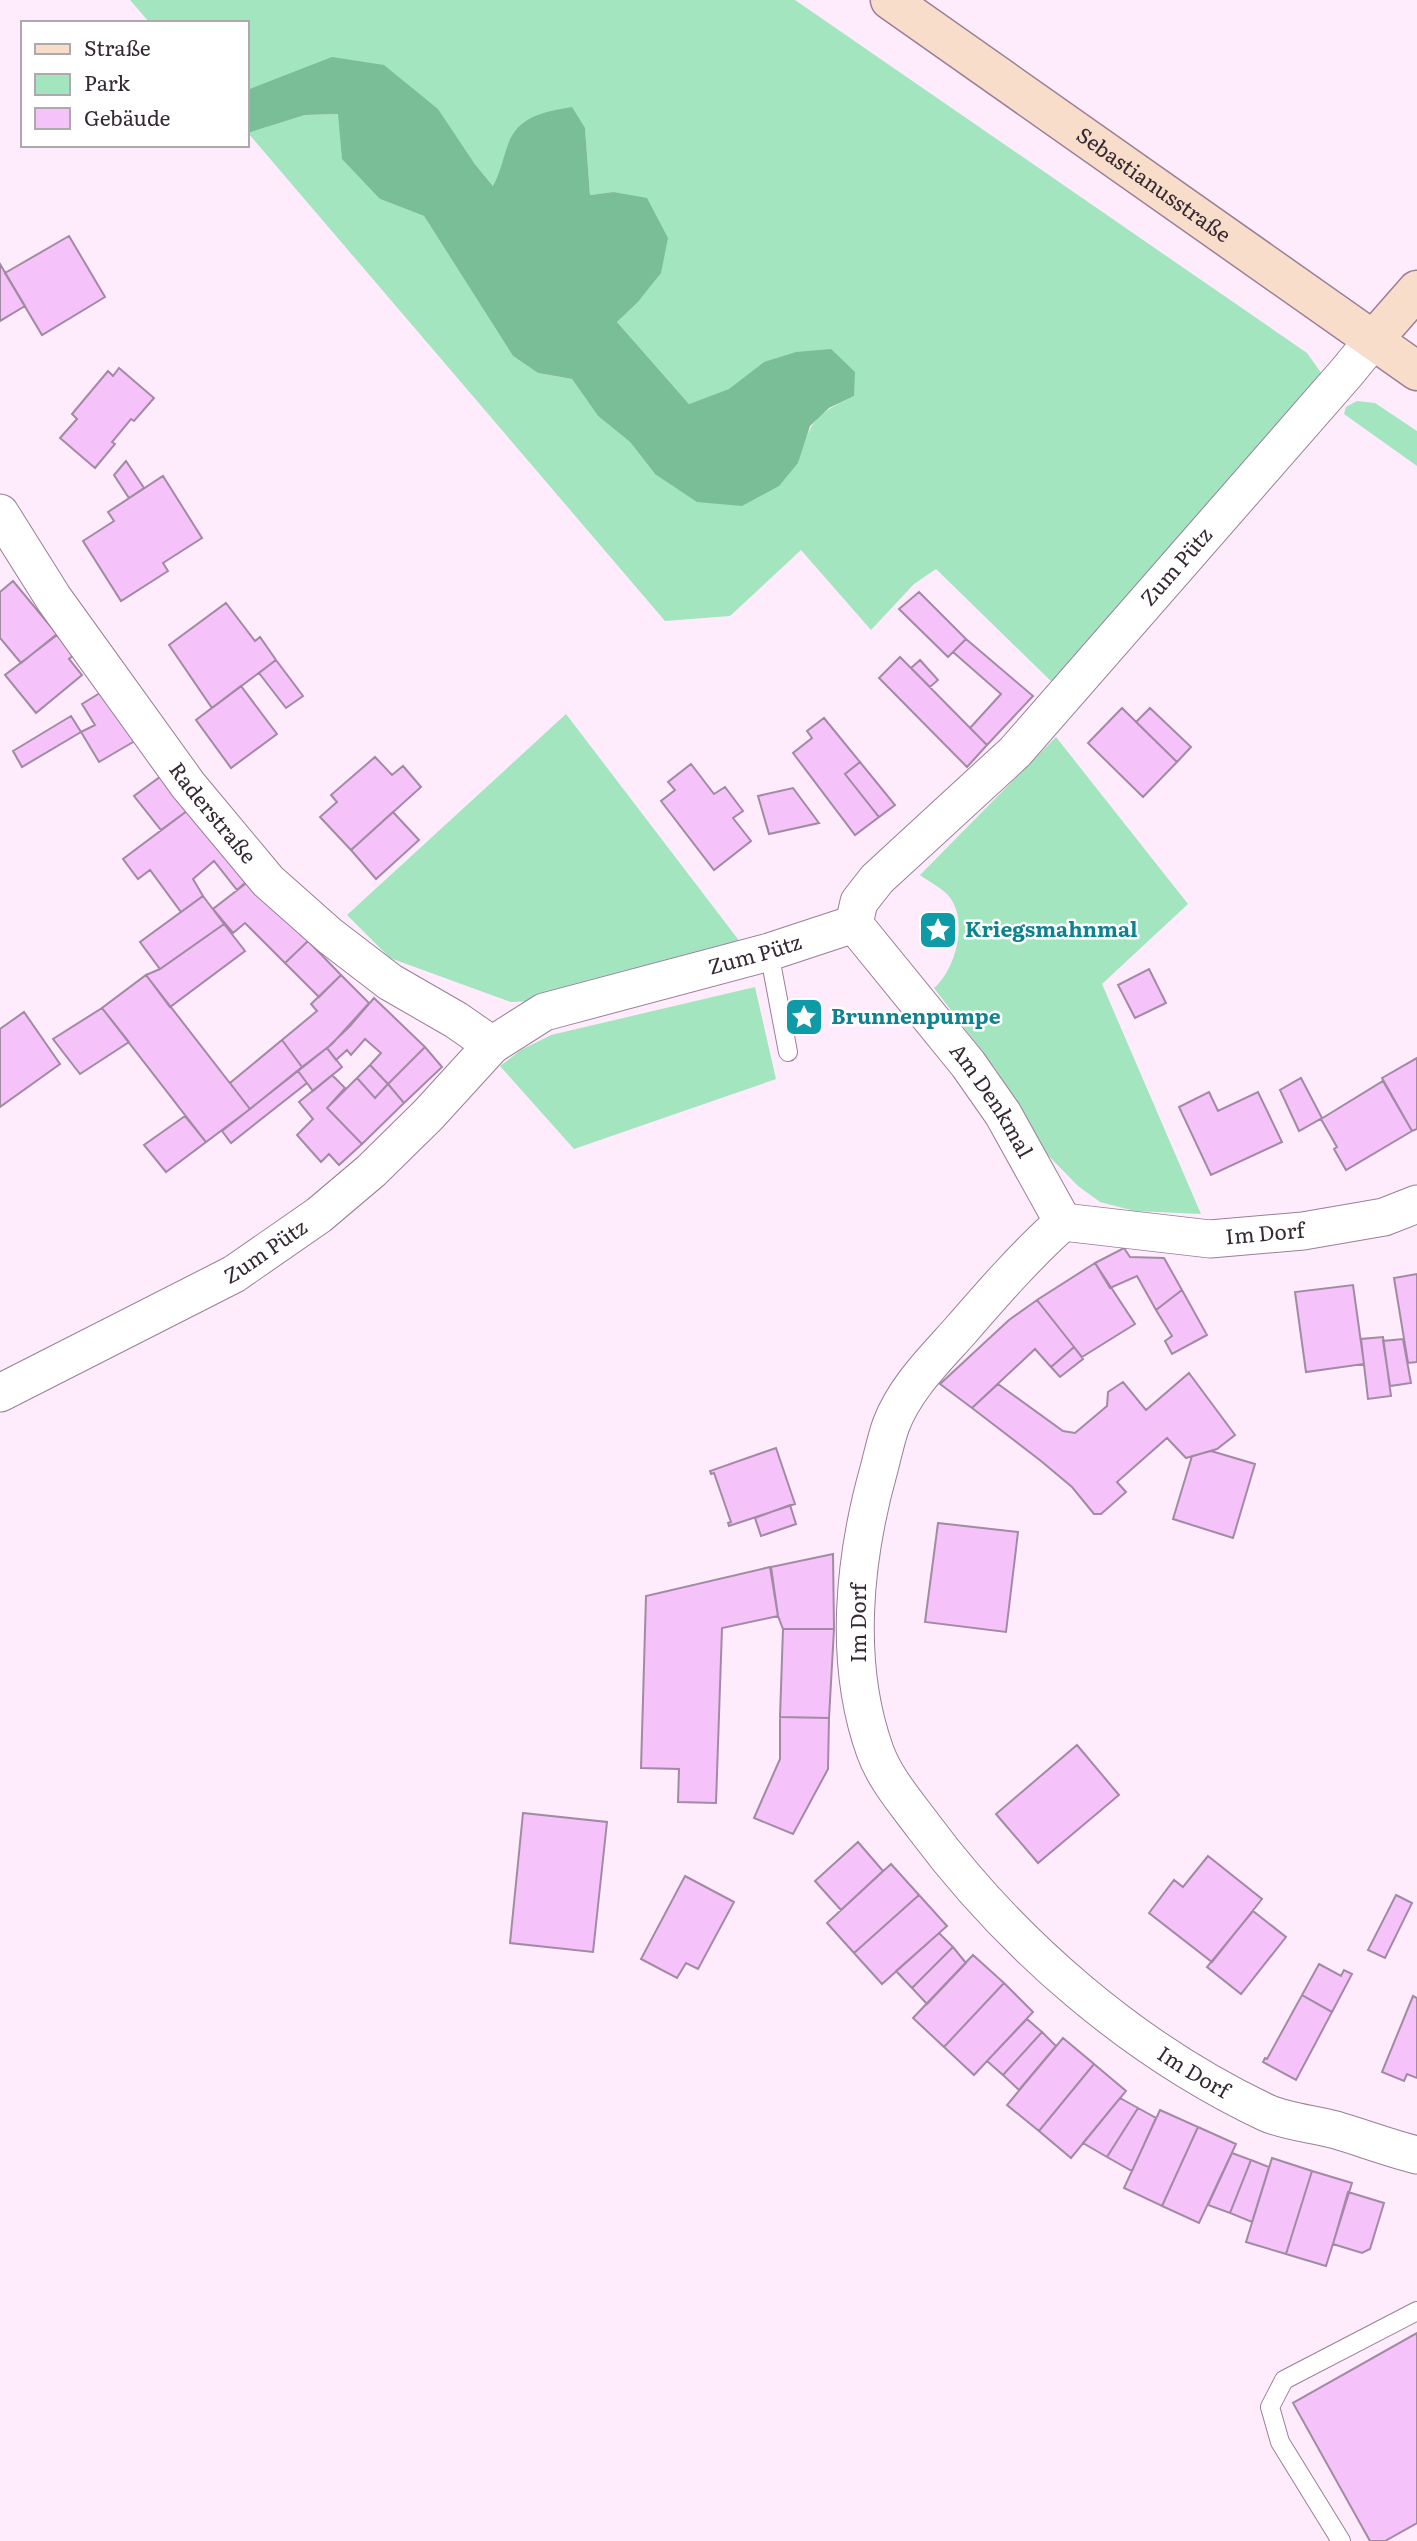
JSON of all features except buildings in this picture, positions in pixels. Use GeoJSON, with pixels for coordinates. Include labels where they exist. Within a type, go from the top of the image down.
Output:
{"type":"FeatureCollection","features":[{"type":"Feature","properties":{"kind":"street","name":"Sebastianusstraße"},"geometry":{"type":"LineString","coordinates":[[890,0],[1417,370]]}},
{"type":"Feature","properties":{"kind":"street"},"geometry":{"type":"LineString","coordinates":[[1374,339],[1417,289]]}},
{"type":"Feature","properties":{"kind":"street","name":"Zum Pütz"},"geometry":{"type":"LineString","coordinates":[[0,1393],[234,1274],[319,1215],[371,1171],[492,1045],[517,1026],[544,1012],[769,952],[854,924],[859,902],[877,879],[1015,752],[1374,339]]}},
{"type":"Feature","properties":{"kind":"street","name":"Raderstraße"},"geometry":{"type":"LineString","coordinates":[[0,513],[54,599],[188,785],[268,881],[330,936],[390,982],[456,1020],[492,1045]]}},
{"type":"Feature","properties":{"kind":"street","name":"Am Denkmal"},"geometry":{"type":"LineString","coordinates":[[854,924],[968,1064],[996,1104],[1063,1222]]}},
{"type":"Feature","properties":{"kind":"street","name":"Im Dorf"},"geometry":{"type":"LineString","coordinates":[[1417,1204],[1384,1217],[1303,1231],[1210,1239],[1063,1222],[1037,1246],[919,1377],[892,1423],[863,1532],[856,1638],[864,1717],[876,1755],[893,1785],[946,1857],[1069,1983],[1155,2050],[1270,2115],[1337,2131],[1417,2155]]}},
{"type":"Feature","properties":{"kind":"lane"},"geometry":{"type":"LineString","coordinates":[[769,952],[788,1052]]}},
{"type":"Feature","properties":{"kind":"lane"},"geometry":{"type":"LineString","coordinates":[[1341,2541],[1280,2442],[1270,2407],[1284,2380],[1417,2311]]}},
{"type":"Feature","properties":{"kind":"green space"},"geometry":{"type":"Polygon","coordinates":[[[130,0],[795,0],[1307,353],[1322,374],[1055,685],[936,569],[914,584],[871,630],[801,550],[730,616],[665,621],[248,133],[305,115],[338,114],[380,199],[424,216],[513,356],[538,373],[572,379],[598,416],[630,442],[655,474],[798,463],[806,437],[816,421],[830,409],[854,396],[764,362],[730,389],[689,404],[617,322],[637,303],[613,192],[590,195],[585,128],[503,167],[494,187],[474,163],[272,82],[248,90],[248,21],[148,21],[130,0]]]}},
{"type":"Feature","properties":{"kind":"green space"},"geometry":{"type":"Polygon","coordinates":[[[332,57],[384,65],[438,109],[493,186],[510,139],[518,127],[539,114],[572,107],[585,128],[590,195],[613,192],[647,198],[668,238],[661,273],[637,303],[617,322],[689,404],[729,389],[764,362],[796,352],[831,349],[855,372],[854,396],[829,408],[810,426],[798,463],[779,486],[742,506],[697,502],[655,474],[630,442],[598,416],[572,379],[538,373],[513,356],[424,216],[380,199],[342,159],[338,114],[305,115],[248,133],[248,90],[332,57]]]}},
{"type":"Feature","properties":{"kind":"green space"},"geometry":{"type":"Polygon","coordinates":[[[1357,401],[1375,403],[1417,431],[1417,466],[1344,414],[1346,407],[1357,401]]]}},
{"type":"Feature","properties":{"kind":"green space"},"geometry":{"type":"Polygon","coordinates":[[[566,714],[747,951],[563,1000],[511,1002],[390,958],[347,915],[566,714]]]}},
{"type":"Feature","properties":{"kind":"green space"},"geometry":{"type":"Polygon","coordinates":[[[1056,737],[1188,904],[1102,984],[1201,1214],[1135,1211],[1100,1202],[1078,1186],[1039,1146],[997,1071],[934,988],[949,969],[954,956],[959,929],[958,916],[947,894],[920,875],[1056,737]]]}},
{"type":"Feature","properties":{"kind":"green space"},"geometry":{"type":"Polygon","coordinates":[[[755,987],[776,1079],[574,1149],[500,1066],[521,1050],[551,1035],[755,987]]]}},
{"type":"Feature","properties":{"kind":"place","name":"Kriegsmahnmal"},"geometry":{"type":"Point","coordinates":[938,930]}},
{"type":"Feature","properties":{"kind":"place","name":"Brunnenpumpe"},"geometry":{"type":"Point","coordinates":[804,1017]}}]}
